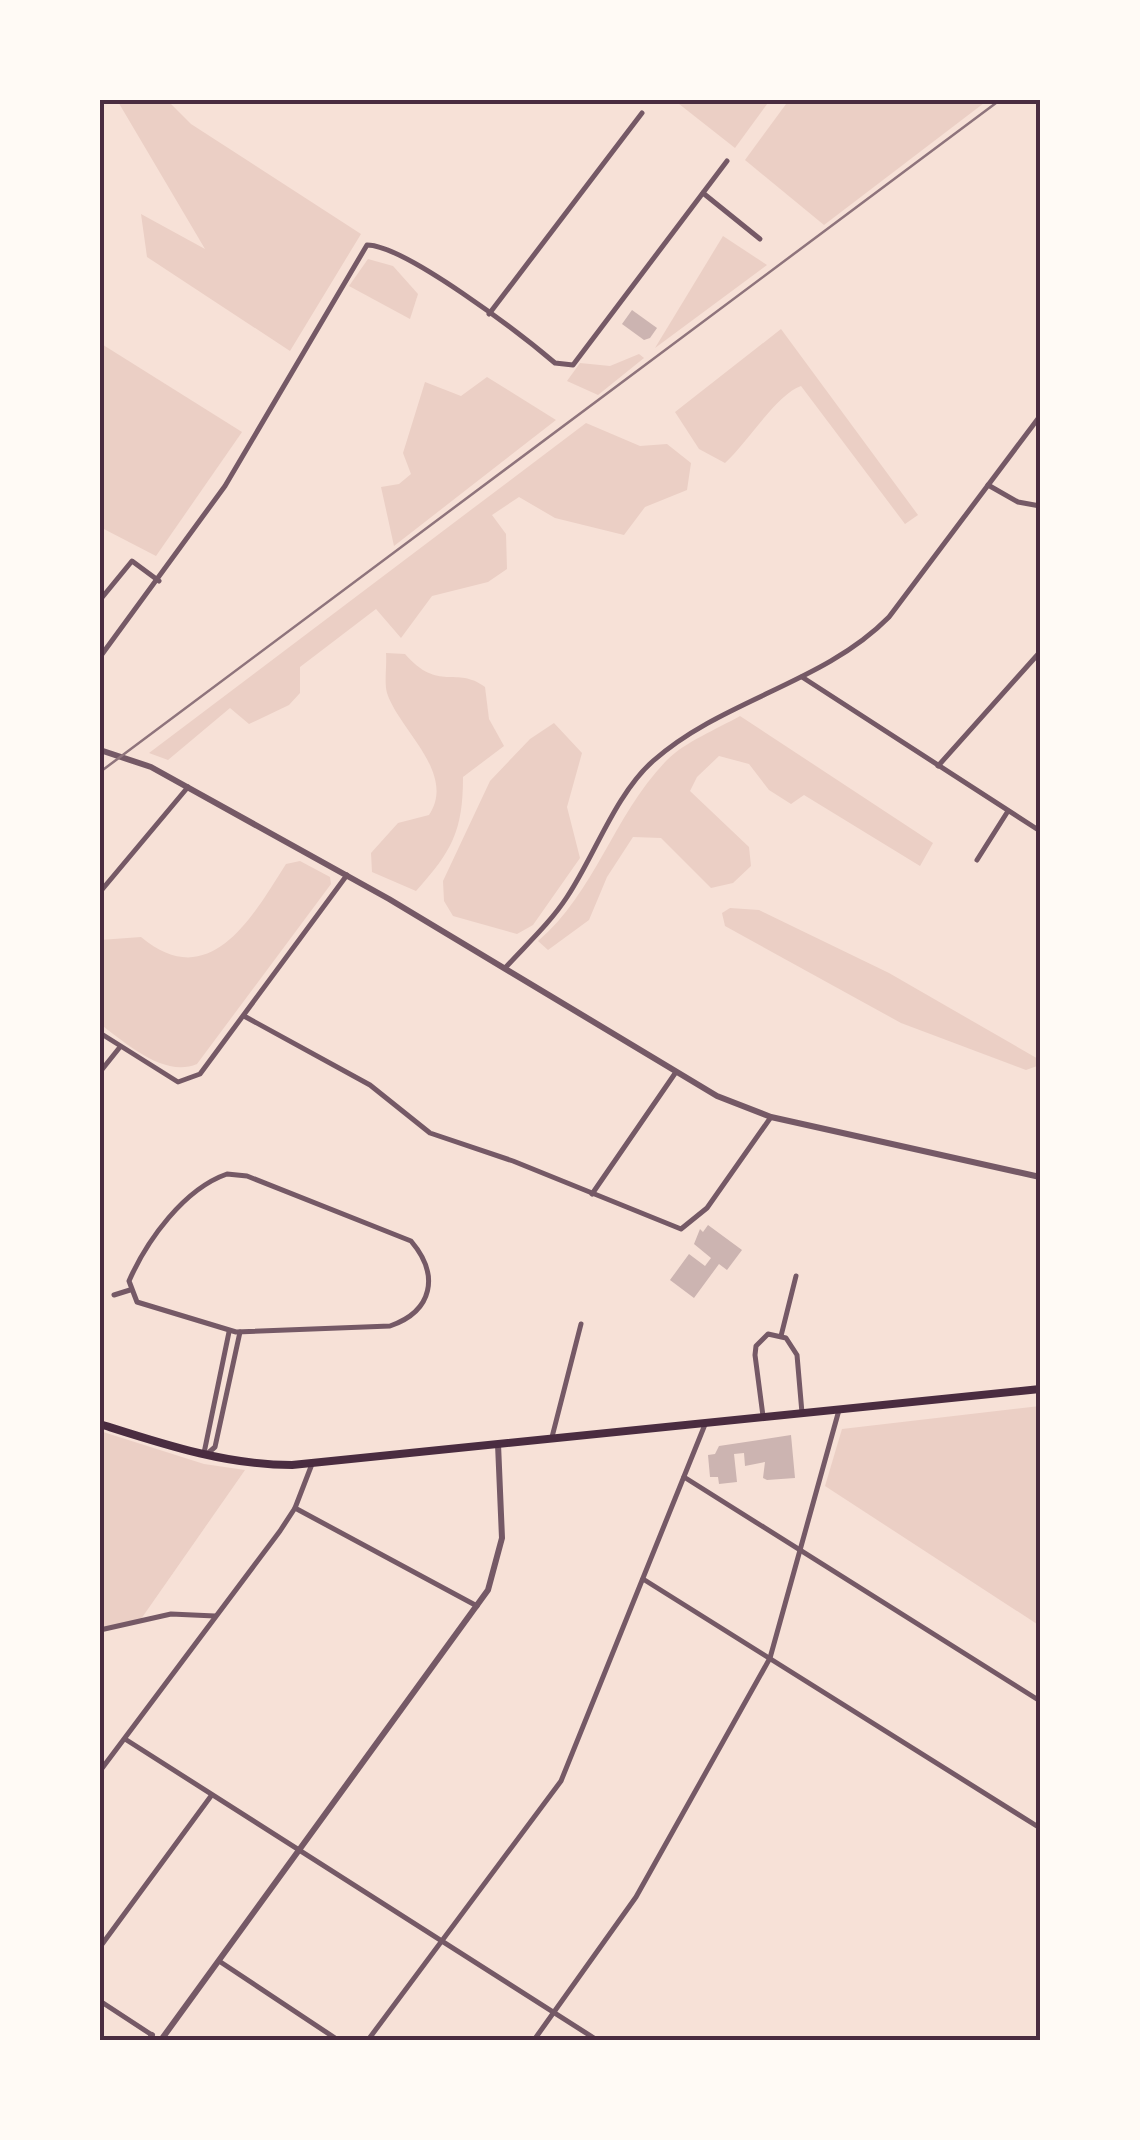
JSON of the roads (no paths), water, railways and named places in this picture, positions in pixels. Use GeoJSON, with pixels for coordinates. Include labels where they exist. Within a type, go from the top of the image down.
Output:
{"type":"FeatureCollection","features":[{"type":"Feature","properties":{"kind":"main road"},"geometry":{"type":"LineString","coordinates":[[100,1424],[205,1456],[258,1465],[312,1464],[552,1436],[1040,1389]]}},
{"type":"Feature","properties":{"kind":"street"},"geometry":{"type":"LineString","coordinates":[[490,314],[642,112]]}},
{"type":"Feature","properties":{"kind":"street"},"geometry":{"type":"LineString","coordinates":[[100,657],[225,486],[367,245],[380,245],[412,261],[555,362],[573,365],[727,161]]}},
{"type":"Feature","properties":{"kind":"street"},"geometry":{"type":"LineString","coordinates":[[703,193],[760,238]]}},
{"type":"Feature","properties":{"kind":"street"},"geometry":{"type":"LineString","coordinates":[[506,967],[565,901],[618,808],[650,763],[695,730],[802,676],[882,624],[1040,416]]}},
{"type":"Feature","properties":{"kind":"street"},"geometry":{"type":"LineString","coordinates":[[988,485],[1018,502],[1040,506]]}},
{"type":"Feature","properties":{"kind":"street"},"geometry":{"type":"LineString","coordinates":[[100,600],[132,561],[159,580]]}},
{"type":"Feature","properties":{"kind":"street"},"geometry":{"type":"LineString","coordinates":[[938,766],[1040,652]]}},
{"type":"Feature","properties":{"kind":"street"},"geometry":{"type":"LineString","coordinates":[[802,676],[1040,831]]}},
{"type":"Feature","properties":{"kind":"street"},"geometry":{"type":"LineString","coordinates":[[100,750],[152,767],[347,875],[718,1096],[771,1117],[1040,1176]]}},
{"type":"Feature","properties":{"kind":"street"},"geometry":{"type":"LineString","coordinates":[[100,892],[189,787]]}},
{"type":"Feature","properties":{"kind":"street"},"geometry":{"type":"LineString","coordinates":[[977,860],[1008,811]]}},
{"type":"Feature","properties":{"kind":"street"},"geometry":{"type":"LineString","coordinates":[[100,1033],[160,1074],[178,1082],[190,1080],[208,1066],[347,875]]}},
{"type":"Feature","properties":{"kind":"street"},"geometry":{"type":"LineString","coordinates":[[244,1016],[370,1085],[430,1134],[670,1226],[692,1224],[771,1117]]}},
{"type":"Feature","properties":{"kind":"street"},"geometry":{"type":"LineString","coordinates":[[100,1072],[120,1047]]}},
{"type":"Feature","properties":{"kind":"street"},"geometry":{"type":"LineString","coordinates":[[592,1194],[676,1072]]}},
{"type":"Feature","properties":{"kind":"street"},"geometry":{"type":"LineString","coordinates":[[227,1174],[246,1176],[392,1232],[411,1242],[426,1259],[431,1281],[426,1302],[411,1319],[390,1326],[240,1332],[138,1302],[130,1290],[140,1260],[188,1196],[206,1181],[227,1174]]}},
{"type":"Feature","properties":{"kind":"street"},"geometry":{"type":"LineString","coordinates":[[781,1336],[796,1276]]}},
{"type":"Feature","properties":{"kind":"street"},"geometry":{"type":"LineString","coordinates":[[114,1295],[130,1290]]}},
{"type":"Feature","properties":{"kind":"street"},"geometry":{"type":"LineString","coordinates":[[552,1436],[581,1324]]}},
{"type":"Feature","properties":{"kind":"street"},"geometry":{"type":"LineString","coordinates":[[205,1456],[203,1446],[229,1331]]}},
{"type":"Feature","properties":{"kind":"street"},"geometry":{"type":"LineString","coordinates":[[205,1456],[215,1447],[240,1332]]}},
{"type":"Feature","properties":{"kind":"street"},"geometry":{"type":"LineString","coordinates":[[763,1416],[756,1346],[768,1334],[781,1336],[798,1354],[802,1413]]}},
{"type":"Feature","properties":{"kind":"street"},"geometry":{"type":"LineString","coordinates":[[534,2040],[636,1896],[770,1658],[839,1409]]}},
{"type":"Feature","properties":{"kind":"street"},"geometry":{"type":"LineString","coordinates":[[368,2040],[560,1781],[706,1422]]}},
{"type":"Feature","properties":{"kind":"street"},"geometry":{"type":"LineString","coordinates":[[100,2001],[150,2038],[161,2040],[478,1606],[496,1570],[502,1538],[498,1444]]}},
{"type":"Feature","properties":{"kind":"street"},"geometry":{"type":"LineString","coordinates":[[100,1771],[295,1508],[312,1464]]}},
{"type":"Feature","properties":{"kind":"street"},"geometry":{"type":"LineString","coordinates":[[684,1477],[1040,1701]]}},
{"type":"Feature","properties":{"kind":"street"},"geometry":{"type":"LineString","coordinates":[[295,1508],[478,1606]]}},
{"type":"Feature","properties":{"kind":"street"},"geometry":{"type":"LineString","coordinates":[[643,1579],[1040,1828]]}},
{"type":"Feature","properties":{"kind":"street"},"geometry":{"type":"LineString","coordinates":[[100,1630],[171,1614],[216,1616]]}},
{"type":"Feature","properties":{"kind":"street"},"geometry":{"type":"LineString","coordinates":[[125,1739],[597,2040]]}},
{"type":"Feature","properties":{"kind":"street"},"geometry":{"type":"LineString","coordinates":[[100,1947],[212,1795]]}},
{"type":"Feature","properties":{"kind":"street"},"geometry":{"type":"LineString","coordinates":[[219,1962],[338,2040]]}},
{"type":"Feature","properties":{"kind":"railway"},"geometry":{"type":"LineString","coordinates":[[100,772],[1000,100]]}}]}
